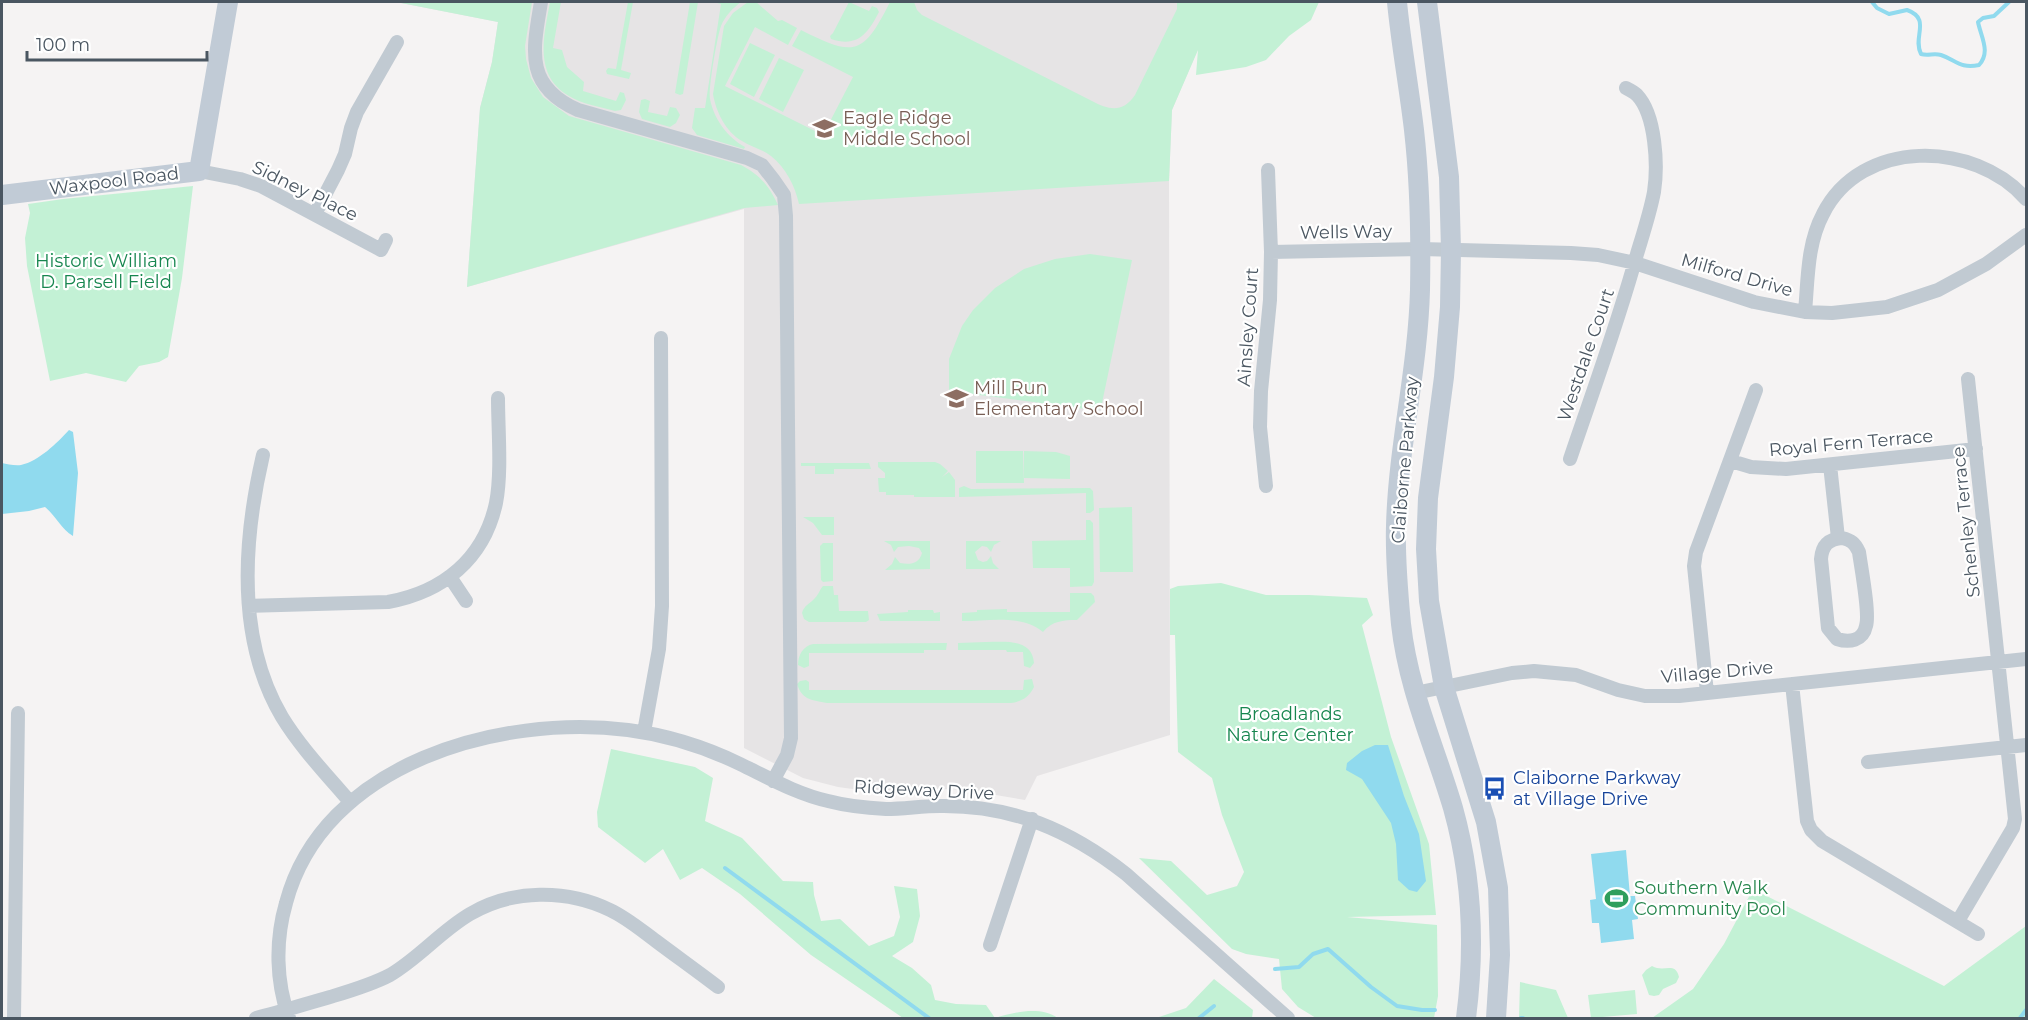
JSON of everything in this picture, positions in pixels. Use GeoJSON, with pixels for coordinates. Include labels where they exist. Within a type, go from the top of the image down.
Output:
{"type":"FeatureCollection","features":[{"type":"Feature","properties":{"kind":"main road","name":"Waxpool Road"},"geometry":{"type":"LineString","coordinates":[[2,195],[199,171],[228,2]]}},
{"type":"Feature","properties":{"kind":"main road","name":"Claiborne Parkway"},"geometry":{"type":"LineString","coordinates":[[1397,2],[1415,141],[1420,195],[1421,249],[1416,347],[1402,451],[1396,526],[1402,627],[1415,693],[1425,730],[1453,809],[1468,881],[1471,957],[1466,1018]]}},
{"type":"Feature","properties":{"kind":"main road","name":"Claiborne Parkway"},"geometry":{"type":"LineString","coordinates":[[1427,2],[1449,177],[1451,250],[1450,307],[1444,377],[1428,498],[1426,549],[1430,601],[1444,687],[1486,822],[1498,888],[1500,955],[1496,1018]]}},
{"type":"Feature","properties":{"kind":"street"},"geometry":{"type":"LineString","coordinates":[[541,2],[534,52],[540,77],[555,97],[578,110],[747,158],[762,165],[784,195],[788,333],[790,738],[787,755],[773,781]]}},
{"type":"Feature","properties":{"kind":"street"},"geometry":{"type":"LineString","coordinates":[[315,214],[338,171],[357,112],[397,42]]}},
{"type":"Feature","properties":{"kind":"street","name":"Westdale Court"},"geometry":{"type":"LineString","coordinates":[[1570,459],[1625,300],[1654,192],[1656,170],[1654,146],[1644,104],[1636,93],[1626,88]]}},
{"type":"Feature","properties":{"kind":"street"},"geometry":{"type":"LineString","coordinates":[[1805,312],[1811,246],[1816,229],[1833,198],[1845,185],[1873,166],[1907,157],[1929,155],[1950,157],[1988,170],[2006,181],[2026,199]]}},
{"type":"Feature","properties":{"kind":"street","name":"Ainsley Court"},"geometry":{"type":"LineString","coordinates":[[1266,486],[1260,427],[1261,391],[1270,300],[1268,170]]}},
{"type":"Feature","properties":{"kind":"street","name":"Sidney Place"},"geometry":{"type":"LineString","coordinates":[[199,171],[240,179],[261,186],[381,250],[386,240]]}},
{"type":"Feature","properties":{"kind":"street","name":"Milford Drive"},"geometry":{"type":"LineString","coordinates":[[1421,249],[1598,255],[1635,263],[1754,302],[1805,312],[1860,311],[1912,300],[1963,278],[2026,235]]}},
{"type":"Feature","properties":{"kind":"street","name":"Wells Way"},"geometry":{"type":"LineString","coordinates":[[1271,252],[1421,249]]}},
{"type":"Feature","properties":{"kind":"street"},"geometry":{"type":"LineString","coordinates":[[644,732],[659,649],[662,606],[661,338]]}},
{"type":"Feature","properties":{"kind":"street","name":"Schenley Terrace"},"geometry":{"type":"LineString","coordinates":[[1958,921],[2013,828],[2015,812],[1968,379]]}},
{"type":"Feature","properties":{"kind":"street"},"geometry":{"type":"LineString","coordinates":[[1707,693],[1694,566],[1696,552],[1756,390]]}},
{"type":"Feature","properties":{"kind":"street"},"geometry":{"type":"LineString","coordinates":[[249,606],[388,602],[408,599],[428,591],[450,577],[473,555],[491,521],[498,483],[498,398]]}},
{"type":"Feature","properties":{"kind":"street","name":"Royal Fern Terrace"},"geometry":{"type":"LineString","coordinates":[[1731,461],[1770,470],[1976,449]]}},
{"type":"Feature","properties":{"kind":"street"},"geometry":{"type":"LineString","coordinates":[[262,455],[250,518],[248,546],[249,606],[255,652],[272,699],[297,737],[350,802]]}},
{"type":"Feature","properties":{"kind":"street"},"geometry":{"type":"LineString","coordinates":[[1830,465],[1838,538]]}},
{"type":"Feature","properties":{"kind":"street"},"geometry":{"type":"LineString","coordinates":[[1838,538],[1850,540],[1859,552],[1867,626],[1864,633],[1851,641],[1837,639],[1828,628],[1821,552],[1831,540],[1838,538]]}},
{"type":"Feature","properties":{"kind":"street"},"geometry":{"type":"LineString","coordinates":[[450,577],[466,601]]}},
{"type":"Feature","properties":{"kind":"street","name":"Village Drive"},"geometry":{"type":"LineString","coordinates":[[1415,693],[1512,673],[1534,671],[1576,675],[1618,690],[1645,696],[1678,696],[2026,659]]}},
{"type":"Feature","properties":{"kind":"street"},"geometry":{"type":"LineString","coordinates":[[1792,684],[1807,821],[1811,830],[1822,841],[1978,934]]}},
{"type":"Feature","properties":{"kind":"street"},"geometry":{"type":"LineString","coordinates":[[14,1018],[18,713]]}},
{"type":"Feature","properties":{"kind":"street","name":"Ridgeway Drive"},"geometry":{"type":"LineString","coordinates":[[288,1014],[279,966],[279,942],[282,917],[289,891],[308,851],[335,816],[350,802],[405,767],[454,746],[495,735],[559,727],[597,727],[644,732],[674,739],[707,750],[799,793],[852,806],[888,809],[969,807],[995,810],[1032,819],[1072,837],[1104,856],[1288,1018]]}},
{"type":"Feature","properties":{"kind":"street"},"geometry":{"type":"LineString","coordinates":[[1868,762],[2026,745]]}},
{"type":"Feature","properties":{"kind":"street"},"geometry":{"type":"LineString","coordinates":[[990,945],[1032,819]]}},
{"type":"Feature","properties":{"kind":"street"},"geometry":{"type":"LineString","coordinates":[[256,1018],[288,1014],[365,986],[413,960],[451,926],[471,913],[507,899],[527,896],[567,896],[610,910],[629,921],[718,987]]}},
{"type":"Feature","properties":{"kind":"shaded area","name":"Mill Run Elementary School"},"geometry":{"type":"Polygon","coordinates":[[[396,2],[1218,2],[1172,110],[1169,181],[1170,735],[1037,776],[1025,800],[950,789],[874,792],[838,787],[803,778],[744,748],[744,209],[467,287],[480,108],[492,62],[498,22],[396,2]]]}},
{"type":"Feature","properties":{"kind":"green space"},"geometry":{"type":"Polygon","coordinates":[[[396,2],[532,2],[525,46],[526,59],[531,78],[543,97],[569,116],[741,165],[763,182],[778,205],[744,208],[467,287],[480,108],[492,62],[498,22],[396,2]]]}},
{"type":"Feature","properties":{"kind":"green space"},"geometry":{"type":"Polygon","coordinates":[[[550,2],[561,2],[553,48],[562,50],[567,67],[584,82],[583,91],[616,101],[620,92],[624,93],[626,100],[621,110],[615,111],[574,99],[558,87],[550,77],[544,54],[544,41],[550,2]]]}},
{"type":"Feature","properties":{"kind":"green space"},"geometry":{"type":"Polygon","coordinates":[[[628,2],[633,2],[621,70],[631,73],[629,79],[607,74],[606,71],[608,68],[616,69],[628,2]]]}},
{"type":"Feature","properties":{"kind":"green space"},"geometry":{"type":"Polygon","coordinates":[[[690,2],[698,2],[683,94],[680,95],[675,93],[690,2]]]}},
{"type":"Feature","properties":{"kind":"green space"},"geometry":{"type":"Polygon","coordinates":[[[713,2],[741,2],[730,12],[721,26],[713,63],[710,99],[718,120],[732,138],[745,147],[744,149],[697,135],[692,128],[695,108],[705,108],[721,4],[713,2]]]}},
{"type":"Feature","properties":{"kind":"green space"},"geometry":{"type":"Polygon","coordinates":[[[748,2],[756,2],[778,21],[782,20],[797,28],[788,45],[755,27],[725,86],[823,135],[853,77],[792,46],[801,30],[833,45],[845,47],[864,42],[881,20],[890,2],[914,2],[922,15],[1098,104],[1115,108],[1126,105],[1135,95],[1177,9],[1177,2],[1319,2],[1311,20],[1289,36],[1266,60],[1246,67],[1196,75],[1198,50],[1172,110],[1169,181],[799,204],[792,184],[781,166],[768,154],[736,137],[723,121],[714,101],[713,94],[724,26],[733,13],[748,2]]]}},
{"type":"Feature","properties":{"kind":"green space"},"geometry":{"type":"Polygon","coordinates":[[[849,2],[869,11],[872,6],[879,12],[861,37],[848,42],[831,39],[830,36],[849,2]]]}},
{"type":"Feature","properties":{"kind":"green space"},"geometry":{"type":"Polygon","coordinates":[[[750,43],[775,55],[754,97],[730,84],[750,43]]]}},
{"type":"Feature","properties":{"kind":"green space"},"geometry":{"type":"Polygon","coordinates":[[[779,58],[804,70],[783,112],[759,99],[779,58]]]}},
{"type":"Feature","properties":{"kind":"green space"},"geometry":{"type":"Polygon","coordinates":[[[641,100],[650,101],[648,112],[667,116],[670,107],[676,108],[680,115],[676,123],[670,127],[642,119],[639,112],[641,100]]]}},
{"type":"Feature","properties":{"kind":"green space","name":"Historic William D. Parsell Field"},"geometry":{"type":"Polygon","coordinates":[[[193,186],[182,278],[168,357],[159,362],[139,366],[126,382],[86,373],[50,381],[27,266],[25,238],[30,213],[28,204],[193,186]]]}},
{"type":"Feature","properties":{"kind":"green space"},"geometry":{"type":"Polygon","coordinates":[[[1090,254],[1132,260],[1102,403],[1093,410],[949,391],[949,359],[962,326],[973,310],[995,288],[1024,269],[1055,259],[1090,254]]]}},
{"type":"Feature","properties":{"kind":"green space"},"geometry":{"type":"Polygon","coordinates":[[[976,451],[1023,451],[1024,483],[976,483],[976,451]]]}},
{"type":"Feature","properties":{"kind":"green space"},"geometry":{"type":"Polygon","coordinates":[[[1024,451],[1056,452],[1070,456],[1070,479],[1024,478],[1024,451]]]}},
{"type":"Feature","properties":{"kind":"green space"},"geometry":{"type":"Polygon","coordinates":[[[878,462],[935,462],[940,464],[948,471],[942,477],[949,472],[955,480],[955,497],[914,497],[914,495],[886,495],[886,492],[879,492],[878,478],[885,478],[885,473],[878,467],[878,462]]]}},
{"type":"Feature","properties":{"kind":"green space"},"geometry":{"type":"Polygon","coordinates":[[[801,463],[869,463],[871,469],[834,469],[834,474],[815,474],[815,466],[801,466],[801,463]]]}},
{"type":"Feature","properties":{"kind":"green space"},"geometry":{"type":"Polygon","coordinates":[[[964,486],[971,489],[1090,488],[1093,491],[1094,510],[1086,513],[1086,493],[959,497],[959,488],[964,486]]]}},
{"type":"Feature","properties":{"kind":"green space"},"geometry":{"type":"Polygon","coordinates":[[[1132,507],[1133,572],[1100,572],[1099,508],[1132,507]]]}},
{"type":"Feature","properties":{"kind":"green space"},"geometry":{"type":"Polygon","coordinates":[[[803,517],[834,517],[834,535],[822,535],[813,523],[803,517]]]}},
{"type":"Feature","properties":{"kind":"green space"},"geometry":{"type":"Polygon","coordinates":[[[1086,520],[1093,523],[1094,582],[1092,586],[1070,587],[1070,568],[1033,568],[1032,541],[1086,540],[1086,520]]]}},
{"type":"Feature","properties":{"kind":"green space"},"geometry":{"type":"Polygon","coordinates":[[[884,541],[930,541],[930,569],[885,570],[892,564],[895,557],[900,563],[911,564],[919,559],[922,553],[919,548],[909,546],[898,547],[894,552],[891,545],[884,541]]]}},
{"type":"Feature","properties":{"kind":"green space"},"geometry":{"type":"Polygon","coordinates":[[[966,541],[1001,541],[994,545],[991,552],[987,547],[982,546],[975,552],[978,560],[983,562],[991,556],[993,563],[999,569],[966,569],[966,541]]]}},
{"type":"Feature","properties":{"kind":"green space"},"geometry":{"type":"Polygon","coordinates":[[[823,543],[833,543],[833,581],[823,582],[821,580],[820,546],[823,543]]]}},
{"type":"Feature","properties":{"kind":"green space","name":"Broadlands Nature Center"},"geometry":{"type":"Polygon","coordinates":[[[1221,583],[1266,595],[1367,598],[1373,615],[1362,625],[1391,737],[1429,844],[1436,915],[1347,917],[1437,925],[1438,996],[1434,1018],[1316,1018],[1298,1007],[1282,989],[1279,959],[1246,954],[1232,949],[1139,858],[1171,861],[1207,895],[1237,886],[1244,872],[1222,815],[1212,778],[1178,752],[1175,635],[1170,635],[1170,589],[1178,586],[1221,583]]]}},
{"type":"Feature","properties":{"kind":"green space"},"geometry":{"type":"Polygon","coordinates":[[[823,586],[833,586],[834,595],[838,595],[839,611],[868,611],[869,620],[866,622],[809,622],[804,619],[802,613],[804,608],[823,586]]]}},
{"type":"Feature","properties":{"kind":"green space"},"geometry":{"type":"Polygon","coordinates":[[[1070,593],[1091,593],[1095,602],[1077,620],[1058,622],[1050,625],[1043,632],[1035,626],[1015,621],[962,621],[962,613],[977,612],[977,610],[1070,612],[1070,593]]]}},
{"type":"Feature","properties":{"kind":"green space"},"geometry":{"type":"Polygon","coordinates":[[[908,610],[940,612],[940,621],[880,621],[877,614],[908,612],[908,610]]]}},
{"type":"Feature","properties":{"kind":"green space"},"geometry":{"type":"Polygon","coordinates":[[[1009,642],[1023,645],[1032,655],[1034,663],[1030,668],[1024,666],[1023,652],[958,650],[958,643],[1009,642]]]}},
{"type":"Feature","properties":{"kind":"green space"},"geometry":{"type":"Polygon","coordinates":[[[947,643],[946,650],[924,650],[924,653],[809,653],[809,666],[804,668],[798,665],[802,652],[813,644],[947,643]]]}},
{"type":"Feature","properties":{"kind":"green space"},"geometry":{"type":"Polygon","coordinates":[[[1032,679],[1034,687],[1030,693],[1022,700],[1011,703],[827,703],[805,696],[797,684],[806,680],[809,682],[809,690],[1023,690],[1024,680],[1032,679]]]}},
{"type":"Feature","properties":{"kind":"green space"},"geometry":{"type":"Polygon","coordinates":[[[611,749],[695,767],[713,778],[705,821],[742,838],[783,881],[813,882],[821,921],[840,919],[869,946],[894,936],[900,917],[894,886],[917,889],[920,916],[913,942],[892,956],[912,968],[931,985],[935,1000],[956,1004],[986,1005],[995,1018],[903,1018],[811,955],[740,894],[702,868],[680,880],[663,849],[645,863],[598,827],[597,812],[611,749]]]}},
{"type":"Feature","properties":{"kind":"green space"},"geometry":{"type":"Polygon","coordinates":[[[1753,889],[1944,986],[2026,926],[2026,1018],[1652,1018],[1693,989],[1724,944],[1753,889]]]}},
{"type":"Feature","properties":{"kind":"green space"},"geometry":{"type":"Polygon","coordinates":[[[1652,966],[1672,968],[1679,977],[1676,983],[1654,996],[1649,995],[1642,975],[1652,966]]]}},
{"type":"Feature","properties":{"kind":"green space"},"geometry":{"type":"Polygon","coordinates":[[[1214,979],[1253,1010],[1252,1018],[1156,1018],[1186,1008],[1214,979]]]}},
{"type":"Feature","properties":{"kind":"green space"},"geometry":{"type":"Polygon","coordinates":[[[1520,982],[1556,990],[1568,1018],[1519,1018],[1520,982]]]}},
{"type":"Feature","properties":{"kind":"green space"},"geometry":{"type":"Polygon","coordinates":[[[1635,990],[1637,1014],[1591,1018],[1588,995],[1635,990]]]}},
{"type":"Feature","properties":{"kind":"green space"},"geometry":{"type":"Polygon","coordinates":[[[1035,1011],[1058,1018],[995,1018],[1035,1011]]]}},
{"type":"Feature","properties":{"kind":"water"},"geometry":{"type":"Polygon","coordinates":[[[69,430],[73,432],[78,473],[73,536],[45,507],[2,514],[2,463],[19,465],[28,463],[41,456],[69,430]]]}},
{"type":"Feature","properties":{"kind":"water"},"geometry":{"type":"Polygon","coordinates":[[[1375,745],[1388,745],[1419,834],[1426,881],[1417,892],[1409,890],[1398,880],[1396,844],[1391,823],[1362,779],[1346,770],[1347,763],[1362,751],[1375,745]]]}},
{"type":"Feature","properties":{"kind":"water","name":"Southern Walk Community Pool"},"geometry":{"type":"Polygon","coordinates":[[[1626,850],[1630,896],[1635,896],[1638,919],[1632,920],[1634,939],[1601,943],[1599,923],[1592,923],[1590,900],[1596,899],[1591,854],[1626,850]]]}},
{"type":"Feature","properties":{"kind":"waterway"},"geometry":{"type":"LineString","coordinates":[[1872,2],[1877,8],[1889,14],[1907,10],[1918,18],[1921,54],[1941,55],[1963,65],[1973,66],[1979,65],[1983,60],[1985,50],[1978,22],[1983,18],[1994,16],[2009,2]]}},
{"type":"Feature","properties":{"kind":"waterway"},"geometry":{"type":"LineString","coordinates":[[725,868],[929,1018]]}},
{"type":"Feature","properties":{"kind":"waterway"},"geometry":{"type":"LineString","coordinates":[[1275,969],[1299,967],[1313,954],[1328,949],[1371,987],[1397,1006],[1435,1010]]}},
{"type":"Feature","properties":{"kind":"waterway"},"geometry":{"type":"LineString","coordinates":[[1199,1018],[1214,1006]]}},
{"type":"Feature","properties":{"kind":"waterway"},"geometry":{"type":"LineString","coordinates":[[2020,1018],[2026,1010]]}},
{"type":"Feature","properties":{"kind":"place","name":"Eagle Ridge Middle School"},"geometry":{"type":"Point","coordinates":[825,128]}},
{"type":"Feature","properties":{"kind":"place","name":"Mill Run Elementary School"},"geometry":{"type":"Point","coordinates":[956,398]}},
{"type":"Feature","properties":{"kind":"place","name":"Claiborne Parkway at Village Drive"},"geometry":{"type":"Point","coordinates":[1495,788]}},
{"type":"Feature","properties":{"kind":"place","name":"Southern Walk Community Pool"},"geometry":{"type":"Point","coordinates":[1616,898]}}]}
